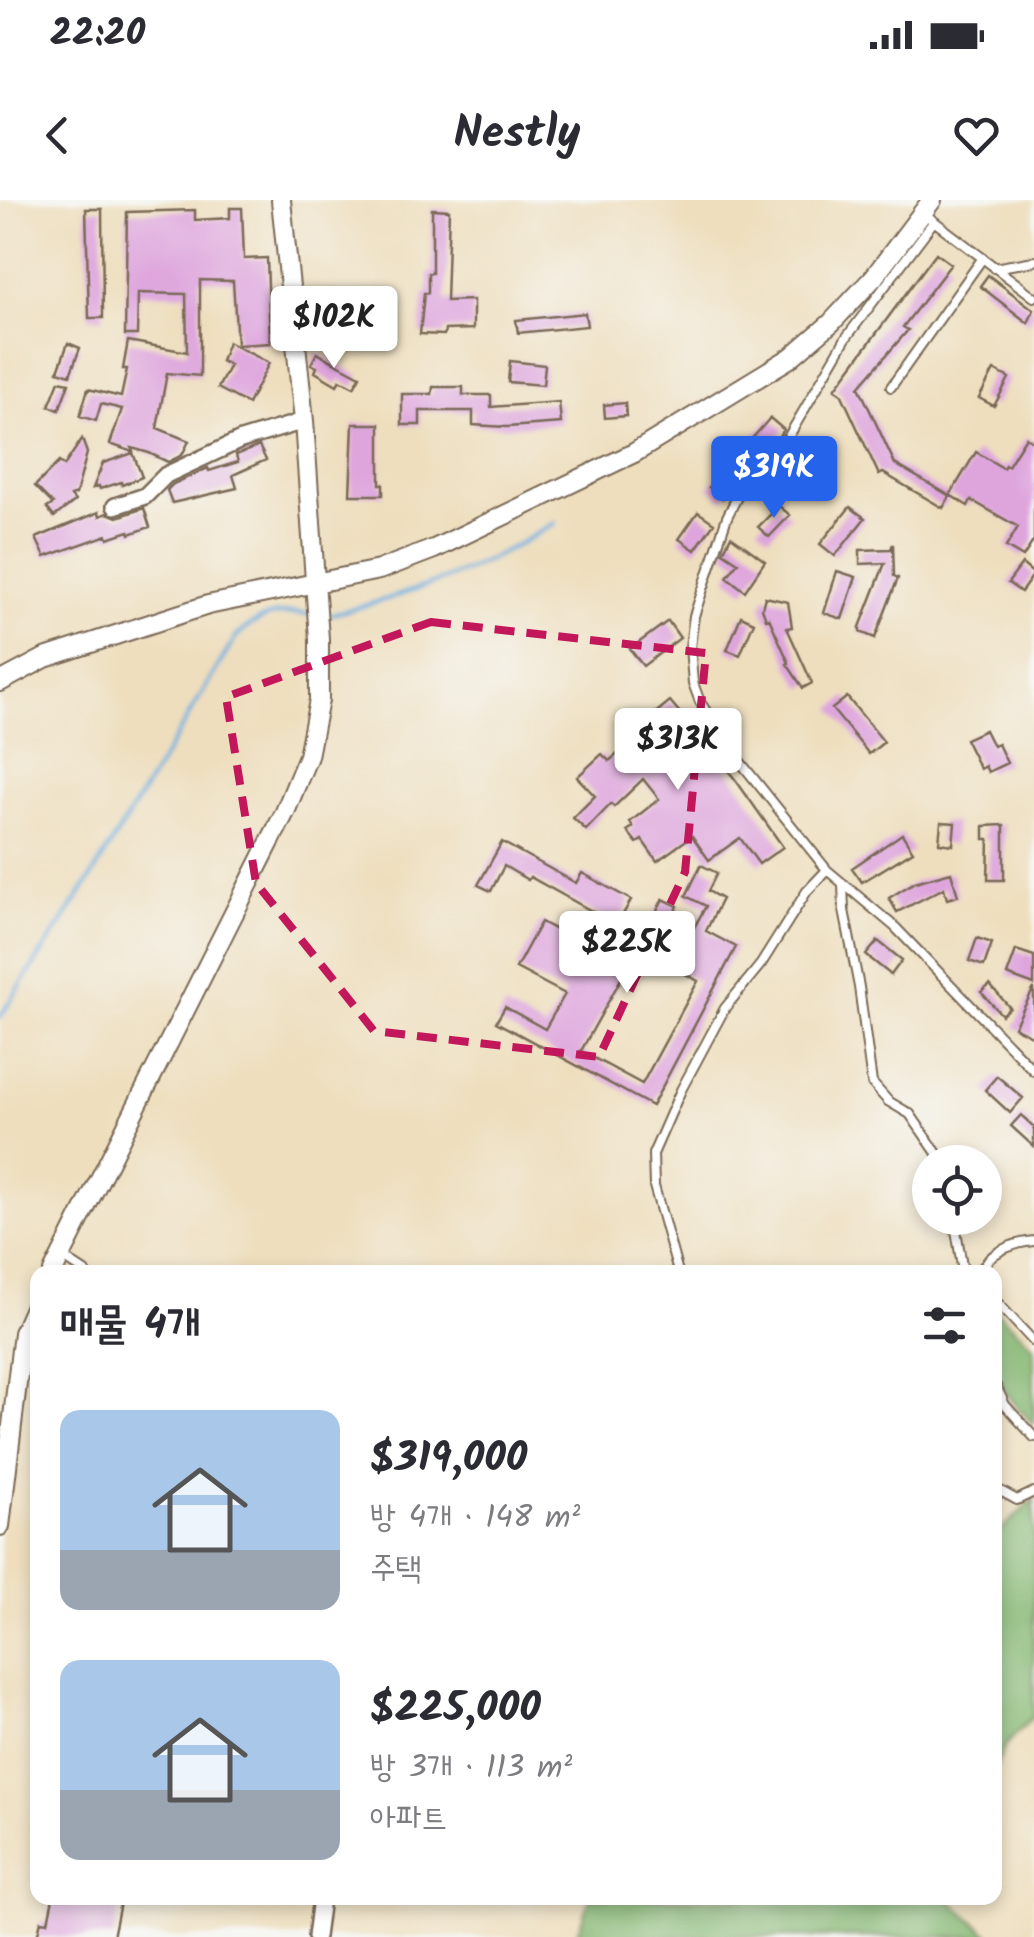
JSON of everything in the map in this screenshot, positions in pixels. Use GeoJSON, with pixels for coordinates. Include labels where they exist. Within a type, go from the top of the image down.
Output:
{"type":"FeatureCollection","features":[{"type":"Feature","properties":{"kind":"street"},"geometry":{"type":"LineString","coordinates":[[58,1264],[285,812],[308,756],[319,700],[316,581],[281,200]]}},
{"type":"Feature","properties":{"kind":"street"},"geometry":{"type":"LineString","coordinates":[[0,682],[45,658],[208,605],[379,570],[434,549],[634,453],[790,358],[874,278],[930,211]]}},
{"type":"Feature","properties":{"kind":"street"},"geometry":{"type":"LineString","coordinates":[[114,506],[145,496],[166,476],[240,440],[304,420]]}},
{"type":"Feature","properties":{"kind":"street"},"geometry":{"type":"LineString","coordinates":[[0,1526],[23,1333],[30,1317]]}},
{"type":"Feature","properties":{"kind":"street"},"geometry":{"type":"LineString","coordinates":[[316,1937],[320,1905]]}},
{"type":"Feature","properties":{"kind":"lane"},"geometry":{"type":"LineString","coordinates":[[1034,297],[982,259],[930,211],[846,338],[786,441],[740,493],[720,535],[694,616],[692,665],[700,702],[738,759],[827,870],[895,927],[1034,1071]]}},
{"type":"Feature","properties":{"kind":"lane"},"geometry":{"type":"LineString","coordinates":[[891,387],[982,259]]}},
{"type":"Feature","properties":{"kind":"lane"},"geometry":{"type":"LineString","coordinates":[[994,268],[1034,261]]}},
{"type":"Feature","properties":{"kind":"lane"},"geometry":{"type":"LineString","coordinates":[[676,1265],[654,1186],[653,1154],[681,1090],[725,1008],[762,964],[807,892],[827,870]]}},
{"type":"Feature","properties":{"kind":"lane"},"geometry":{"type":"LineString","coordinates":[[843,884],[872,1083],[888,1101],[910,1114],[931,1145]]}},
{"type":"Feature","properties":{"kind":"lane"},"geometry":{"type":"LineString","coordinates":[[957,1235],[962,1265]]}},
{"type":"Feature","properties":{"kind":"lane"},"geometry":{"type":"LineString","coordinates":[[983,1265],[997,1252],[1020,1242],[1034,1241]]}},
{"type":"Feature","properties":{"kind":"lane"},"geometry":{"type":"LineString","coordinates":[[1002,1308],[1034,1342]]}},
{"type":"Feature","properties":{"kind":"lane"},"geometry":{"type":"LineString","coordinates":[[1002,1399],[1034,1437]]}},
{"type":"Feature","properties":{"kind":"lane"},"geometry":{"type":"LineString","coordinates":[[1002,1492],[1016,1500],[1034,1492]]}},
{"type":"Feature","properties":{"kind":"highlighted area"},"geometry":{"type":"Polygon","coordinates":[[[431,622],[706,653],[685,872],[599,1057],[374,1031],[256,883],[226,697],[431,622]]]}},
{"type":"Feature","properties":{"kind":"green space"},"geometry":{"type":"Polygon","coordinates":[[[1002,1316],[1034,1346],[1034,1424],[1002,1385],[1002,1316]]]}},
{"type":"Feature","properties":{"kind":"green space"},"geometry":{"type":"Polygon","coordinates":[[[1034,1499],[1034,1715],[1002,1753],[1002,1529],[1034,1499]]]}},
{"type":"Feature","properties":{"kind":"green space"},"geometry":{"type":"Polygon","coordinates":[[[587,1905],[955,1905],[992,1937],[576,1937],[587,1905]]]}},
{"type":"Feature","properties":{"kind":"building"},"geometry":{"type":"Polygon","coordinates":[[[230,208],[242,208],[244,259],[267,258],[270,343],[237,345],[233,281],[200,280],[200,376],[167,373],[157,428],[189,441],[182,455],[168,462],[110,444],[122,409],[101,404],[96,421],[80,416],[88,389],[121,397],[128,341],[187,352],[186,294],[138,293],[137,335],[125,335],[127,212],[195,210],[195,220],[230,218],[230,208]]]}},
{"type":"Feature","properties":{"kind":"building"},"geometry":{"type":"Polygon","coordinates":[[[86,209],[102,209],[103,318],[89,318],[86,209]]]}},
{"type":"Feature","properties":{"kind":"building"},"geometry":{"type":"Polygon","coordinates":[[[432,209],[449,210],[446,301],[473,300],[473,329],[445,330],[444,335],[420,334],[424,293],[428,293],[428,273],[432,273],[432,209]]]}},
{"type":"Feature","properties":{"kind":"building"},"geometry":{"type":"Polygon","coordinates":[[[936,253],[951,264],[903,327],[908,330],[859,387],[895,464],[950,496],[943,508],[883,473],[879,475],[841,393],[835,389],[936,253]]]}},
{"type":"Feature","properties":{"kind":"building"},"geometry":{"type":"Polygon","coordinates":[[[988,275],[1034,310],[1028,323],[980,286],[988,275]]]}},
{"type":"Feature","properties":{"kind":"building"},"geometry":{"type":"Polygon","coordinates":[[[585,313],[587,326],[518,333],[516,320],[585,313]]]}},
{"type":"Feature","properties":{"kind":"building"},"geometry":{"type":"Polygon","coordinates":[[[228,342],[269,363],[248,404],[218,388],[230,365],[221,361],[228,342]]]}},
{"type":"Feature","properties":{"kind":"building"},"geometry":{"type":"Polygon","coordinates":[[[68,343],[80,348],[70,375],[58,371],[68,343]]]}},
{"type":"Feature","properties":{"kind":"building"},"geometry":{"type":"Polygon","coordinates":[[[317,353],[360,376],[354,387],[340,380],[337,385],[315,372],[317,367],[311,364],[317,353]]]}},
{"type":"Feature","properties":{"kind":"building"},"geometry":{"type":"Polygon","coordinates":[[[510,361],[545,365],[543,385],[508,382],[510,361]]]}},
{"type":"Feature","properties":{"kind":"building"},"geometry":{"type":"Polygon","coordinates":[[[994,370],[1009,378],[994,406],[979,398],[994,370]]]}},
{"type":"Feature","properties":{"kind":"building"},"geometry":{"type":"Polygon","coordinates":[[[59,381],[69,383],[59,410],[49,406],[59,381]]]}},
{"type":"Feature","properties":{"kind":"building"},"geometry":{"type":"Polygon","coordinates":[[[433,387],[463,387],[463,395],[491,395],[491,407],[559,402],[561,423],[473,425],[473,411],[420,411],[420,425],[402,425],[402,394],[432,394],[433,387]]]}},
{"type":"Feature","properties":{"kind":"building"},"geometry":{"type":"Polygon","coordinates":[[[625,403],[626,416],[605,418],[604,405],[625,403]]]}},
{"type":"Feature","properties":{"kind":"building"},"geometry":{"type":"Polygon","coordinates":[[[770,418],[784,430],[757,462],[743,449],[770,418]]]}},
{"type":"Feature","properties":{"kind":"building"},"geometry":{"type":"Polygon","coordinates":[[[353,424],[380,424],[383,495],[350,495],[353,424]]]}},
{"type":"Feature","properties":{"kind":"building"},"geometry":{"type":"Polygon","coordinates":[[[1026,437],[1034,442],[1034,540],[1023,557],[1006,547],[1018,527],[971,500],[968,506],[950,495],[976,452],[1003,468],[1026,437]]]}},
{"type":"Feature","properties":{"kind":"building"},"geometry":{"type":"Polygon","coordinates":[[[82,439],[87,453],[76,494],[71,496],[75,501],[54,517],[47,508],[53,504],[35,486],[59,462],[64,466],[82,439]]]}},
{"type":"Feature","properties":{"kind":"building"},"geometry":{"type":"Polygon","coordinates":[[[259,446],[266,460],[233,475],[237,488],[172,503],[167,490],[173,484],[208,468],[209,471],[238,462],[236,455],[259,446]]]}},
{"type":"Feature","properties":{"kind":"building"},"geometry":{"type":"Polygon","coordinates":[[[133,453],[142,477],[122,485],[121,482],[93,488],[103,463],[133,453]]]}},
{"type":"Feature","properties":{"kind":"building"},"geometry":{"type":"Polygon","coordinates":[[[728,464],[742,476],[723,499],[709,487],[728,464]]]}},
{"type":"Feature","properties":{"kind":"building"},"geometry":{"type":"Polygon","coordinates":[[[779,506],[790,515],[769,537],[758,527],[779,506]]]}},
{"type":"Feature","properties":{"kind":"building"},"geometry":{"type":"Polygon","coordinates":[[[850,507],[865,518],[835,556],[820,544],[850,507]]]}},
{"type":"Feature","properties":{"kind":"building"},"geometry":{"type":"Polygon","coordinates":[[[144,508],[150,527],[130,534],[129,531],[108,538],[107,535],[45,557],[36,538],[99,512],[100,516],[107,513],[118,517],[144,508]]]}},
{"type":"Feature","properties":{"kind":"building"},"geometry":{"type":"Polygon","coordinates":[[[698,512],[714,523],[695,550],[679,539],[698,512]]]}},
{"type":"Feature","properties":{"kind":"building"},"geometry":{"type":"Polygon","coordinates":[[[731,536],[765,561],[745,591],[727,577],[738,562],[723,552],[731,536]]]}},
{"type":"Feature","properties":{"kind":"building"},"geometry":{"type":"Polygon","coordinates":[[[893,544],[894,576],[898,578],[875,638],[860,632],[860,627],[885,563],[860,564],[860,550],[891,549],[893,544]]]}},
{"type":"Feature","properties":{"kind":"building"},"geometry":{"type":"Polygon","coordinates":[[[1022,564],[1034,574],[1021,592],[1008,583],[1022,564]]]}},
{"type":"Feature","properties":{"kind":"building"},"geometry":{"type":"Polygon","coordinates":[[[837,571],[856,577],[842,619],[824,613],[837,571]]]}},
{"type":"Feature","properties":{"kind":"building"},"geometry":{"type":"Polygon","coordinates":[[[765,597],[788,602],[792,627],[787,628],[812,683],[803,688],[787,664],[769,618],[766,619],[762,608],[765,597]]]}},
{"type":"Feature","properties":{"kind":"building"},"geometry":{"type":"Polygon","coordinates":[[[741,616],[754,622],[740,655],[727,650],[741,616]]]}},
{"type":"Feature","properties":{"kind":"building"},"geometry":{"type":"Polygon","coordinates":[[[668,621],[680,638],[643,666],[630,649],[668,621]]]}},
{"type":"Feature","properties":{"kind":"building"},"geometry":{"type":"Polygon","coordinates":[[[847,697],[884,742],[869,754],[832,709],[847,697]]]}},
{"type":"Feature","properties":{"kind":"building"},"geometry":{"type":"Polygon","coordinates":[[[670,701],[735,779],[783,847],[759,864],[740,838],[709,860],[692,836],[657,861],[642,840],[637,843],[627,831],[633,827],[630,822],[659,799],[643,779],[586,830],[573,818],[595,796],[577,777],[602,754],[609,761],[652,726],[647,720],[670,701]]]}},
{"type":"Feature","properties":{"kind":"building"},"geometry":{"type":"Polygon","coordinates":[[[985,730],[993,746],[998,744],[1007,763],[988,772],[985,766],[980,769],[965,739],[985,730]]]}},
{"type":"Feature","properties":{"kind":"building"},"geometry":{"type":"Polygon","coordinates":[[[941,822],[955,823],[953,845],[939,843],[941,822]]]}},
{"type":"Feature","properties":{"kind":"building"},"geometry":{"type":"Polygon","coordinates":[[[1004,825],[1004,880],[988,880],[989,839],[984,839],[984,826],[1004,825]]]}},
{"type":"Feature","properties":{"kind":"building"},"geometry":{"type":"Polygon","coordinates":[[[902,834],[913,851],[862,882],[852,868],[902,834]]]}},
{"type":"Feature","properties":{"kind":"building"},"geometry":{"type":"Polygon","coordinates":[[[502,842],[576,883],[582,873],[631,900],[617,925],[504,866],[491,891],[478,885],[502,842]]]}},
{"type":"Feature","properties":{"kind":"building"},"geometry":{"type":"Polygon","coordinates":[[[701,865],[717,873],[708,891],[722,899],[706,931],[736,947],[652,1106],[496,1022],[505,1007],[545,1029],[565,994],[516,968],[541,922],[610,959],[628,926],[644,935],[663,899],[678,906],[659,943],[679,954],[706,906],[686,896],[701,865]],[[638,948],[581,1051],[642,1084],[698,981],[638,948]]]}},
{"type":"Feature","properties":{"kind":"building"},"geometry":{"type":"Polygon","coordinates":[[[951,872],[958,896],[947,899],[944,888],[897,912],[889,898],[915,882],[951,872]]]}},
{"type":"Feature","properties":{"kind":"building"},"geometry":{"type":"Polygon","coordinates":[[[977,938],[992,943],[984,966],[969,961],[977,938]]]}},
{"type":"Feature","properties":{"kind":"building"},"geometry":{"type":"Polygon","coordinates":[[[878,941],[902,960],[891,975],[866,955],[878,941]]]}},
{"type":"Feature","properties":{"kind":"building"},"geometry":{"type":"Polygon","coordinates":[[[1016,950],[1034,956],[1034,985],[1007,975],[1016,950]]]}},
{"type":"Feature","properties":{"kind":"building"},"geometry":{"type":"Polygon","coordinates":[[[990,985],[1010,1008],[1002,1015],[981,992],[990,985]]]}},
{"type":"Feature","properties":{"kind":"building"},"geometry":{"type":"Polygon","coordinates":[[[1034,988],[1034,1037],[1014,1027],[1034,988]]]}},
{"type":"Feature","properties":{"kind":"building"},"geometry":{"type":"Polygon","coordinates":[[[997,1076],[1023,1098],[1010,1113],[985,1090],[997,1076]]]}},
{"type":"Feature","properties":{"kind":"building"},"geometry":{"type":"Polygon","coordinates":[[[1021,1115],[1034,1127],[1034,1147],[1011,1126],[1021,1115]]]}},
{"type":"Feature","properties":{"kind":"building"},"geometry":{"type":"Polygon","coordinates":[[[52,1905],[120,1905],[113,1937],[37,1937],[41,1921],[48,1922],[52,1905]]]}},
{"type":"Feature","properties":{"kind":"waterway"},"geometry":{"type":"LineString","coordinates":[[332,614],[447,578],[555,523]]}},
{"type":"Feature","properties":{"kind":"waterway"},"geometry":{"type":"LineString","coordinates":[[0,1017],[89,881],[236,637],[270,616],[309,614]]}}]}
